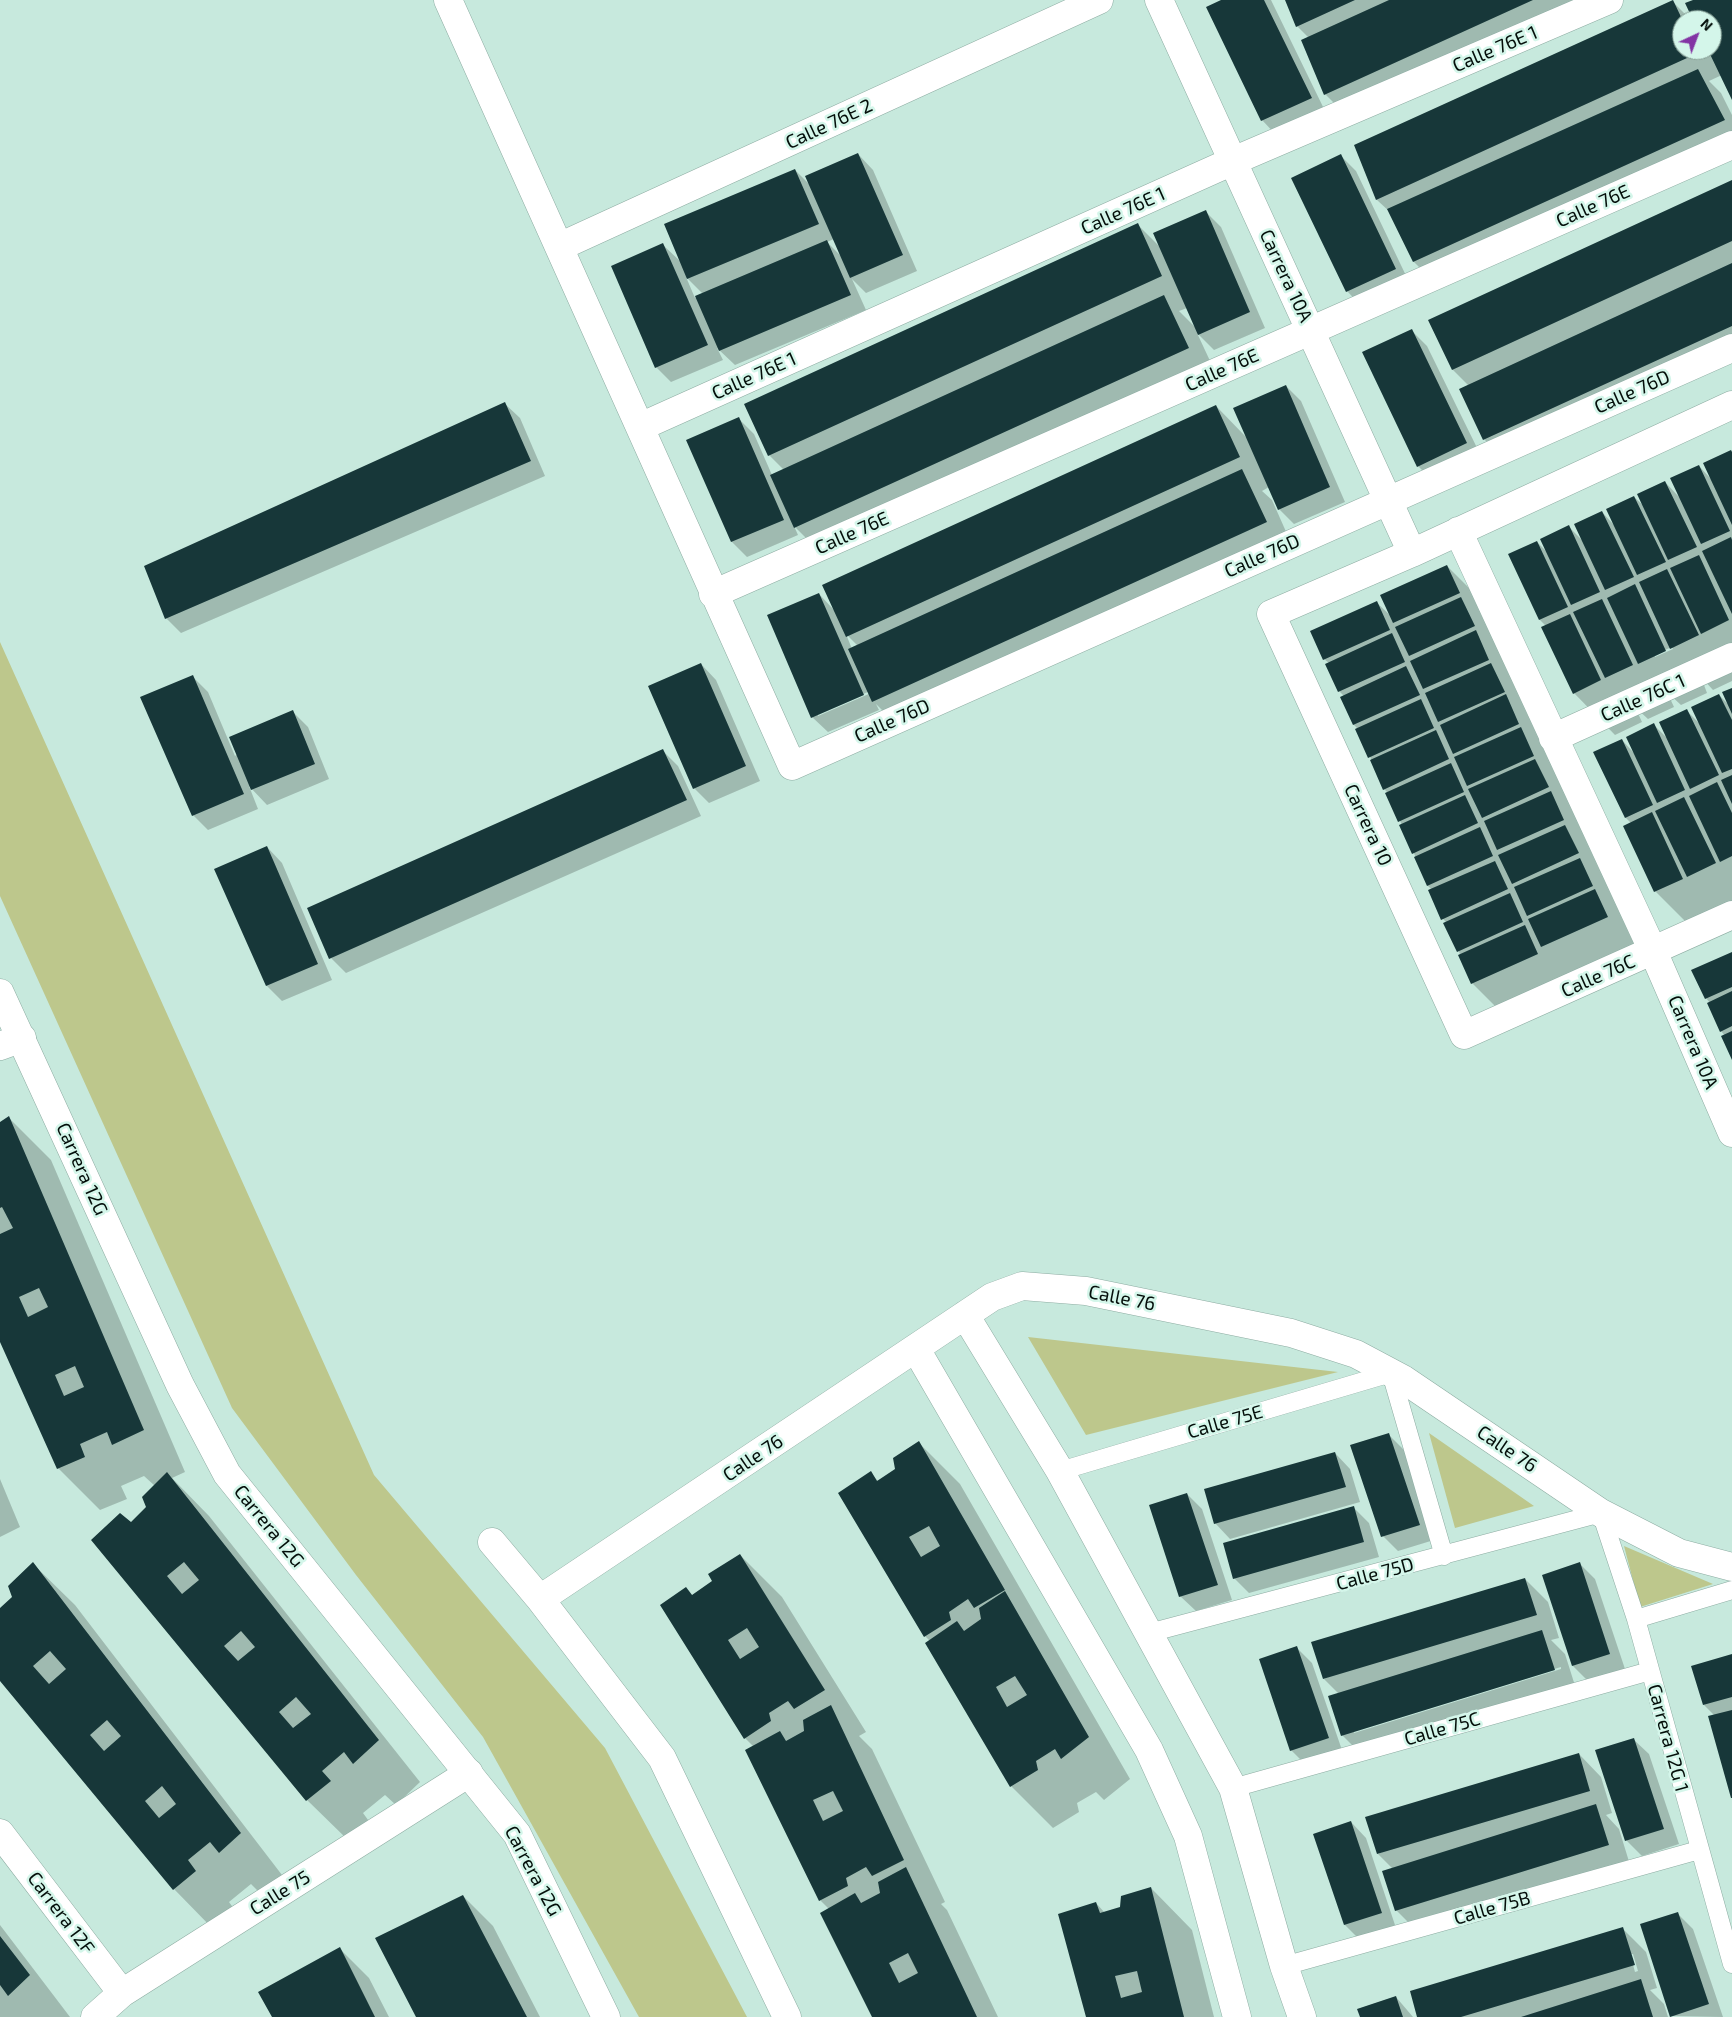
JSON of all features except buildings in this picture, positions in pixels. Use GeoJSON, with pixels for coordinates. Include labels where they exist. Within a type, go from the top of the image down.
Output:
{"type":"FeatureCollection","features":[{"type":"Feature","properties":{"kind":"street"},"geometry":{"type":"LineString","coordinates":[[448,0],[713,594]]}},
{"type":"Feature","properties":{"kind":"street","name":"Calle 76E 2"},"geometry":{"type":"LineString","coordinates":[[559,247],[1099,0]]}},
{"type":"Feature","properties":{"kind":"street","name":"Carrera 10A"},"geometry":{"type":"LineString","coordinates":[[1159,0],[1312,330],[1412,553]]}},
{"type":"Feature","properties":{"kind":"street","name":"Calle 76E 1"},"geometry":{"type":"LineString","coordinates":[[640,427],[1233,161],[1609,0]]}},
{"type":"Feature","properties":{"kind":"street","name":"Calle 76E"},"geometry":{"type":"LineString","coordinates":[[713,594],[1732,145]]}},
{"type":"Feature","properties":{"kind":"street","name":"Calle 76D"},"geometry":{"type":"LineString","coordinates":[[713,594],[792,766],[1732,348]]}},
{"type":"Feature","properties":{"kind":"street"},"geometry":{"type":"LineString","coordinates":[[1412,553],[1732,405]]}},
{"type":"Feature","properties":{"kind":"street","name":"Carrera 10A"},"geometry":{"type":"LineString","coordinates":[[1458,531],[1653,951],[1732,1133]]}},
{"type":"Feature","properties":{"kind":"street","name":"Carrera 10"},"geometry":{"type":"LineString","coordinates":[[1412,553],[1271,614],[1464,1036]]}},
{"type":"Feature","properties":{"kind":"street","name":"Calle 76C 1"},"geometry":{"type":"LineString","coordinates":[[1553,738],[1732,657]]}},
{"type":"Feature","properties":{"kind":"street","name":"Calle 76C"},"geometry":{"type":"LineString","coordinates":[[1464,1036],[1732,915]]}},
{"type":"Feature","properties":{"kind":"street","name":"Carrera 12G"},"geometry":{"type":"LineString","coordinates":[[0,994],[11,1042],[180,1385],[227,1474],[517,1834],[606,2017]]}},
{"type":"Feature","properties":{"kind":"street","name":"Calle 76"},"geometry":{"type":"LineString","coordinates":[[540,1599],[992,1297],[1022,1286],[1086,1291],[1291,1333],[1356,1354],[1404,1379],[1601,1513],[1679,1553],[1732,1567]]}},
{"type":"Feature","properties":{"kind":"street"},"geometry":{"type":"LineString","coordinates":[[965,1315],[1060,1471],[1233,1788],[1284,1966],[1302,2017]]}},
{"type":"Feature","properties":{"kind":"street"},"geometry":{"type":"LineString","coordinates":[[916,1349],[1149,1750],[1188,1836],[1237,2017]]}},
{"type":"Feature","properties":{"kind":"street"},"geometry":{"type":"LineString","coordinates":[[492,1542],[540,1599],[662,1758],[788,2017]]}},
{"type":"Feature","properties":{"kind":"street","name":"Calle 75"},"geometry":{"type":"LineString","coordinates":[[95,2017],[122,1993],[469,1773]]}},
{"type":"Feature","properties":{"kind":"street","name":"Carrera 12F"},"geometry":{"type":"LineString","coordinates":[[0,1833],[122,1993]]}},
{"type":"Feature","properties":{"kind":"lane","name":"Calle 75E"},"geometry":{"type":"LineString","coordinates":[[1060,1471],[1391,1373]]}},
{"type":"Feature","properties":{"kind":"lane"},"geometry":{"type":"LineString","coordinates":[[1391,1373],[1444,1556]]}},
{"type":"Feature","properties":{"kind":"lane","name":"Calle 75D"},"geometry":{"type":"LineString","coordinates":[[1149,1633],[1601,1513]]}},
{"type":"Feature","properties":{"kind":"lane","name":"Carrera 12G 1"},"geometry":{"type":"LineString","coordinates":[[1601,1513],[1636,1619],[1732,1964]]}},
{"type":"Feature","properties":{"kind":"lane"},"geometry":{"type":"LineString","coordinates":[[1636,1619],[1732,1590]]}},
{"type":"Feature","properties":{"kind":"lane","name":"Calle 75C"},"geometry":{"type":"LineString","coordinates":[[1233,1788],[1650,1671]]}},
{"type":"Feature","properties":{"kind":"lane","name":"Calle 75B"},"geometry":{"type":"LineString","coordinates":[[1284,1966],[1699,1850]]}},
{"type":"Feature","properties":{"kind":"green space"},"geometry":{"type":"Polygon","coordinates":[[[0,642],[374,1475],[605,1748],[747,2017],[639,2017],[483,1737],[356,1575],[232,1408],[0,896],[0,642]]]}},
{"type":"Feature","properties":{"kind":"green space"},"geometry":{"type":"Polygon","coordinates":[[[1028,1337],[1338,1372],[1086,1435],[1028,1337]]]}},
{"type":"Feature","properties":{"kind":"green space"},"geometry":{"type":"Polygon","coordinates":[[[1429,1433],[1534,1506],[1455,1528],[1429,1433]]]}},
{"type":"Feature","properties":{"kind":"green space"},"geometry":{"type":"Polygon","coordinates":[[[1624,1546],[1713,1584],[1640,1607],[1624,1546]]]}}]}
